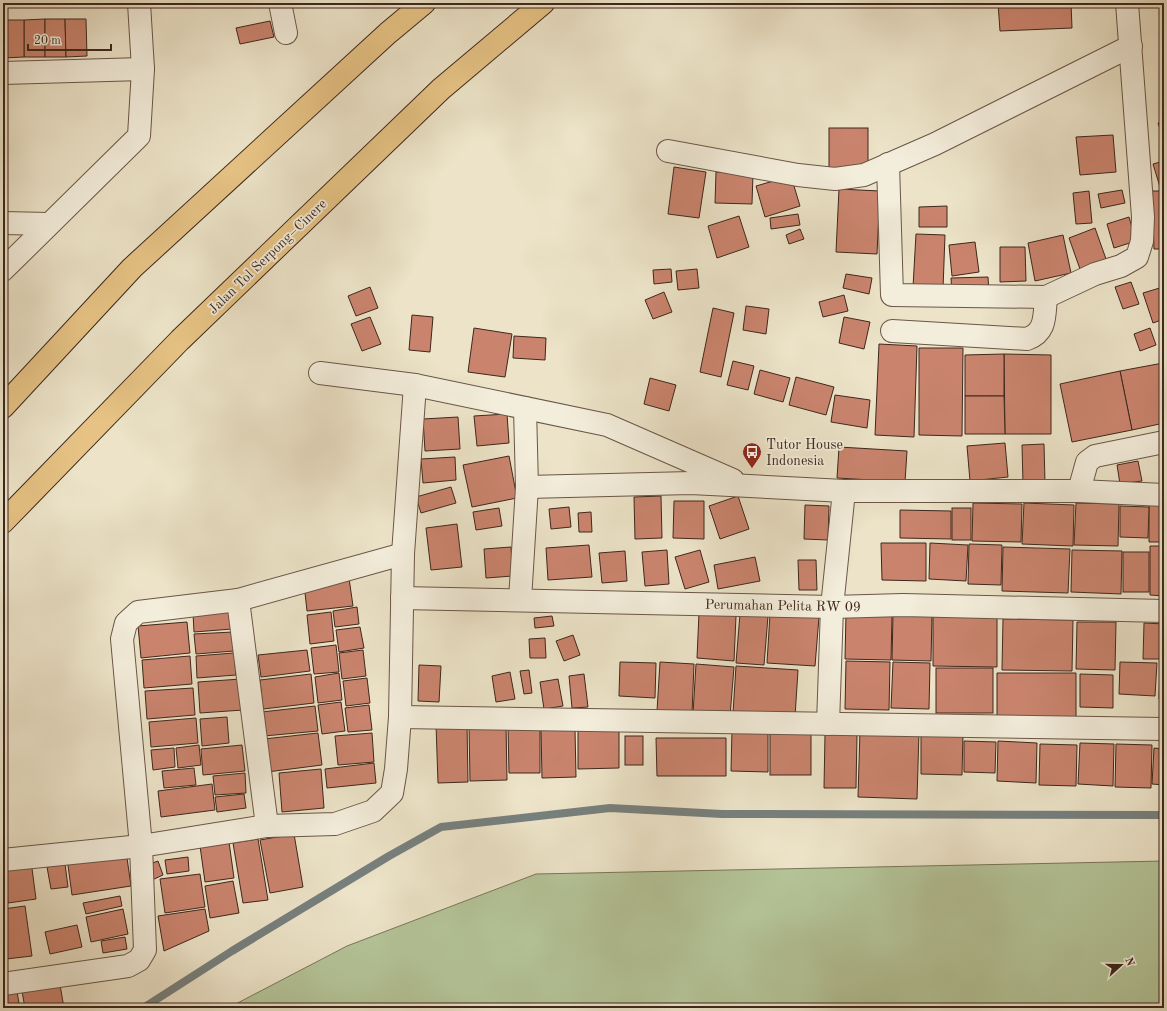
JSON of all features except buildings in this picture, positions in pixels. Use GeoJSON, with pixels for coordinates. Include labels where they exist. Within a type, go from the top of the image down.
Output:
{"type":"FeatureCollection","features":[{"type":"Feature","properties":{"kind":"highway"},"geometry":{"type":"LineString","coordinates":[[3,408],[132,268],[388,33],[424,3]]}},
{"type":"Feature","properties":{"kind":"highway","name":"Jalan Tol Serpong–Cinere"},"geometry":{"type":"LineString","coordinates":[[3,522],[180,340],[441,89],[543,3]]}},
{"type":"Feature","properties":{"kind":"street"},"geometry":{"type":"LineString","coordinates":[[3,270],[139,136],[143,69],[139,3]]}},
{"type":"Feature","properties":{"kind":"street"},"geometry":{"type":"LineString","coordinates":[[280,3],[286,33]]}},
{"type":"Feature","properties":{"kind":"street"},"geometry":{"type":"LineString","coordinates":[[888,164],[892,295],[1046,297],[1095,274],[1121,266],[1136,257],[1142,241],[1143,217],[1127,3]]}},
{"type":"Feature","properties":{"kind":"street"},"geometry":{"type":"LineString","coordinates":[[668,151],[798,175],[835,179],[864,175],[935,144],[1131,46]]}},
{"type":"Feature","properties":{"kind":"street"},"geometry":{"type":"LineString","coordinates":[[3,73],[143,69]]}},
{"type":"Feature","properties":{"kind":"street"},"geometry":{"type":"LineString","coordinates":[[3,223],[49,224]]}},
{"type":"Feature","properties":{"kind":"street"},"geometry":{"type":"LineString","coordinates":[[892,331],[1027,339],[1036,336],[1041,331],[1046,297]]}},
{"type":"Feature","properties":{"kind":"street"},"geometry":{"type":"LineString","coordinates":[[320,373],[415,385],[607,425],[746,486]]}},
{"type":"Feature","properties":{"kind":"street"},"geometry":{"type":"LineString","coordinates":[[3,860],[141,846],[267,826],[335,824],[373,811],[392,793],[396,769],[400,717],[403,554],[415,385]]}},
{"type":"Feature","properties":{"kind":"street"},"geometry":{"type":"LineString","coordinates":[[520,600],[527,487],[524,408]]}},
{"type":"Feature","properties":{"kind":"street"},"geometry":{"type":"LineString","coordinates":[[1079,491],[1087,462],[1095,456],[1164,442]]}},
{"type":"Feature","properties":{"kind":"street"},"geometry":{"type":"LineString","coordinates":[[527,487],[691,483],[844,491],[1079,491],[1164,494]]}},
{"type":"Feature","properties":{"kind":"street"},"geometry":{"type":"LineString","coordinates":[[828,724],[832,607],[844,491]]}},
{"type":"Feature","properties":{"kind":"street"},"geometry":{"type":"LineString","coordinates":[[3,984],[128,966],[139,960],[145,950],[141,846],[122,639],[126,623],[138,612],[238,600],[403,554]]}},
{"type":"Feature","properties":{"kind":"street","name":"Perumahan Pelita RW 09"},"geometry":{"type":"LineString","coordinates":[[402,598],[832,607],[903,605],[1164,611]]}},
{"type":"Feature","properties":{"kind":"street"},"geometry":{"type":"LineString","coordinates":[[238,600],[267,826]]}},
{"type":"Feature","properties":{"kind":"street"},"geometry":{"type":"LineString","coordinates":[[400,717],[1164,729]]}},
{"type":"Feature","properties":{"kind":"green space"},"geometry":{"type":"Polygon","coordinates":[[[1164,861],[1164,1008],[228,1008],[347,946],[536,874],[1164,861]]]}},
{"type":"Feature","properties":{"kind":"waterway"},"geometry":{"type":"LineString","coordinates":[[143,1008],[232,951],[389,856],[441,827],[610,808],[722,814],[1164,815]]}},
{"type":"Feature","properties":{"kind":"place","name":"Tutor House Indonesia"},"geometry":{"type":"Point","coordinates":[752,469]}}]}
